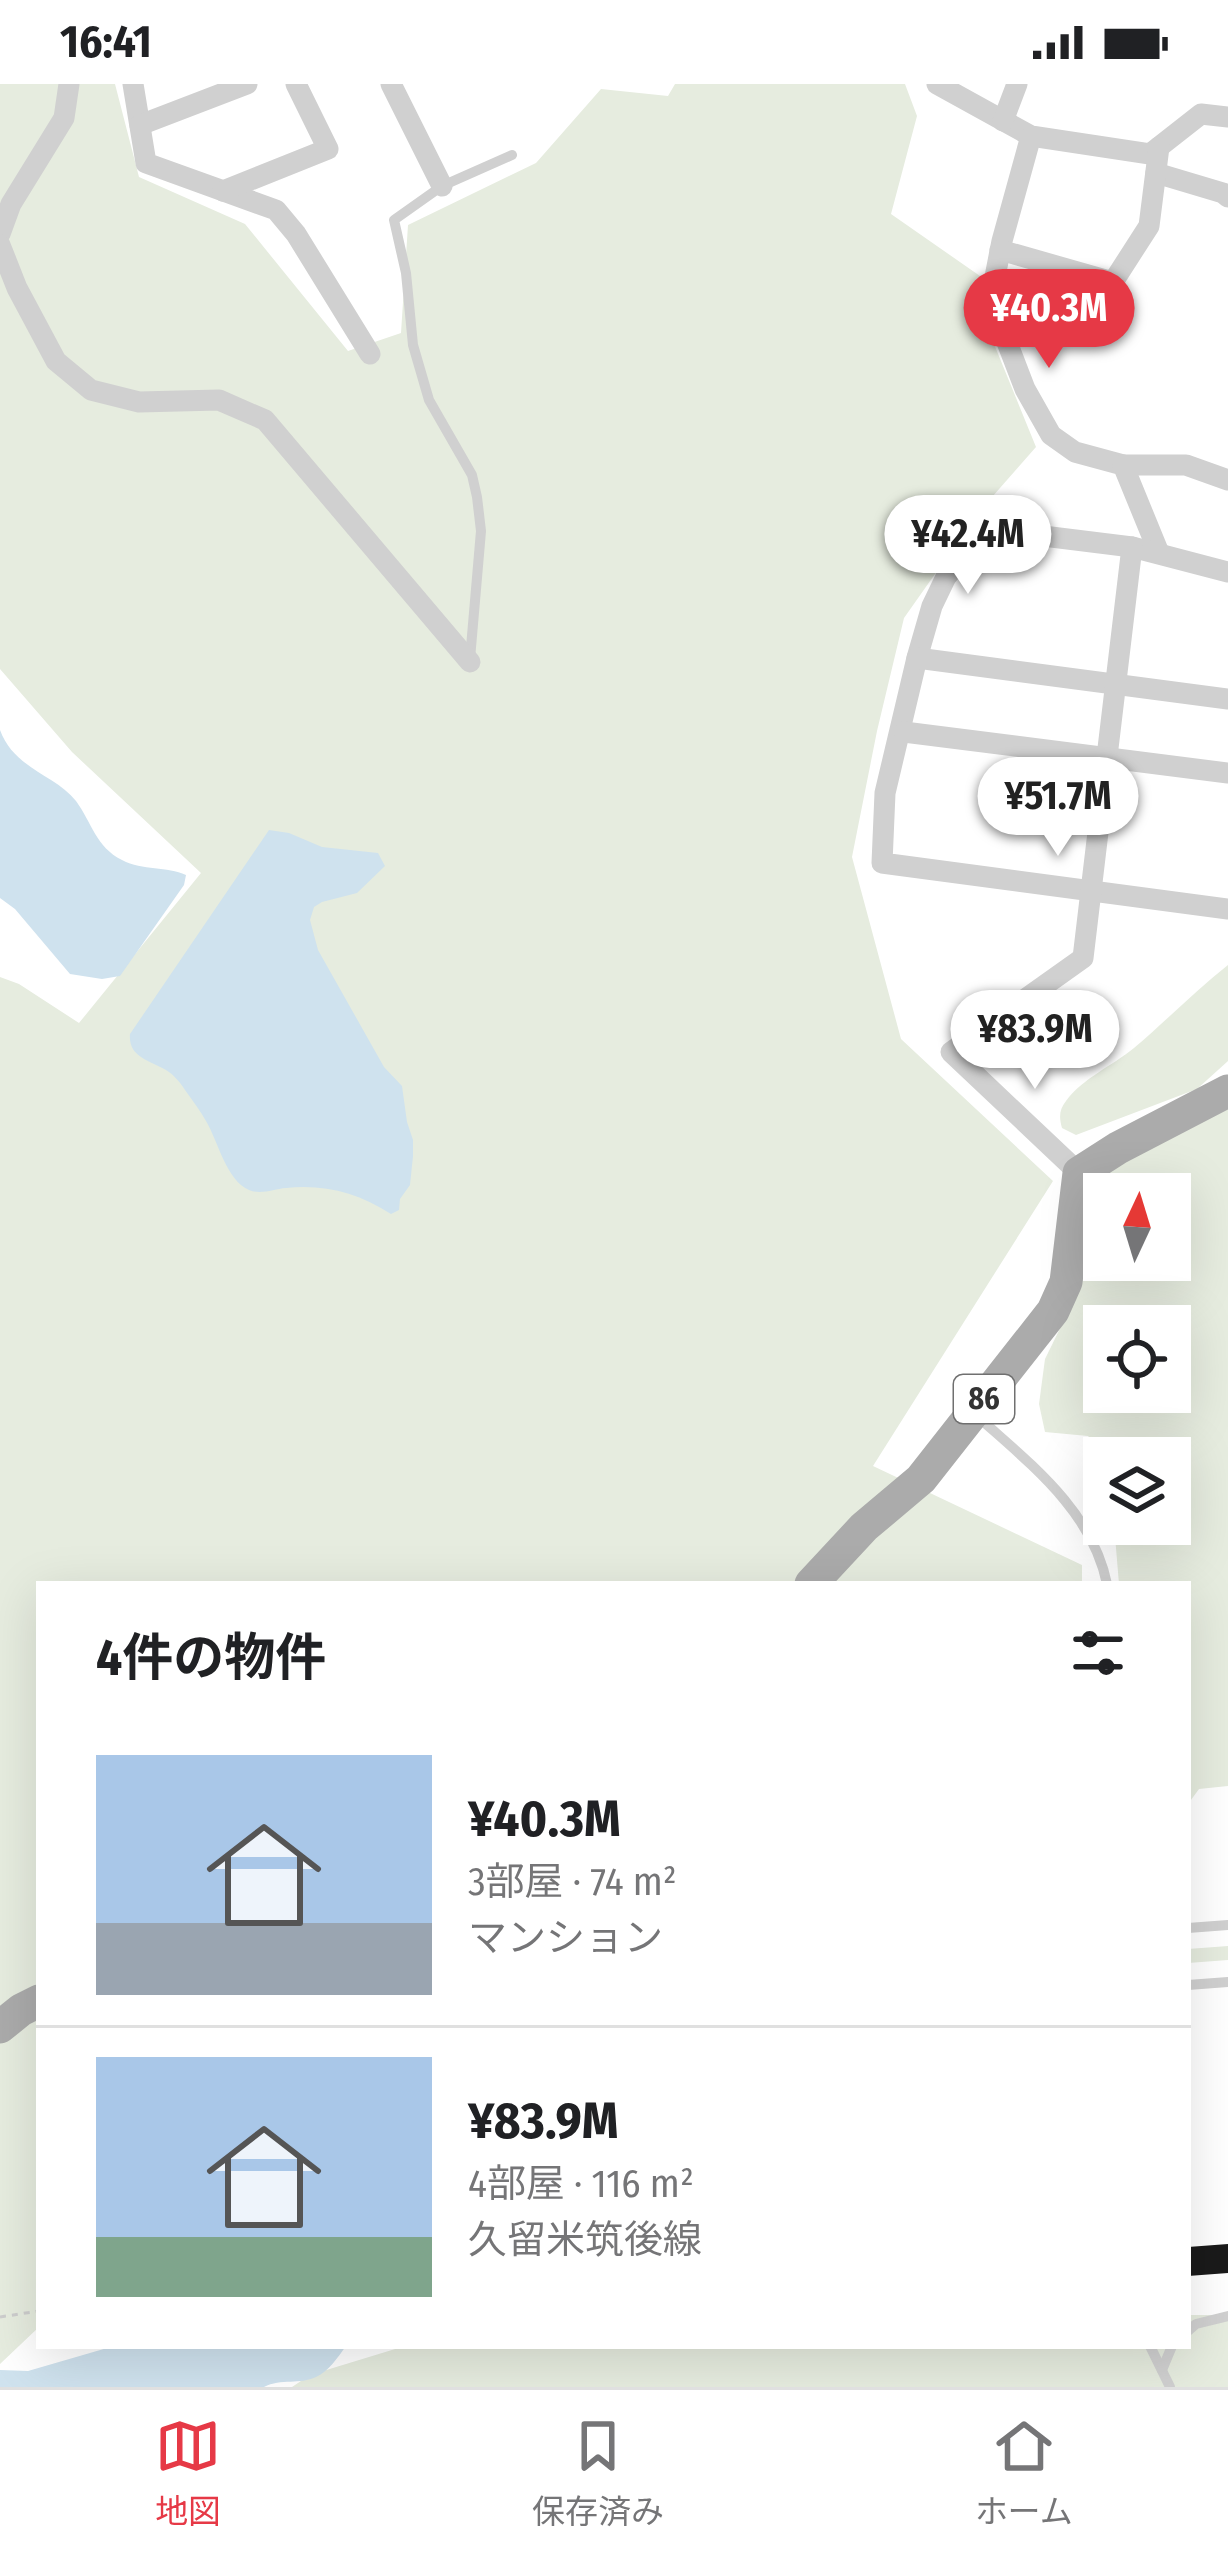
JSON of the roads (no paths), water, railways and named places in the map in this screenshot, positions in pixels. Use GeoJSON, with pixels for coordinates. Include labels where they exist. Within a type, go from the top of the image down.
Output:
{"type":"FeatureCollection","features":[{"type":"Feature","properties":{"kind":"main road"},"geometry":{"type":"LineString","coordinates":[[1078,1173],[1228,1091]]}},
{"type":"Feature","properties":{"kind":"main road","name":"86"},"geometry":{"type":"LineString","coordinates":[[814,1581],[864,1527],[922,1479],[1053,1311],[1066,1282],[1078,1173]]}},
{"type":"Feature","properties":{"kind":"main road"},"geometry":{"type":"LineString","coordinates":[[0,2027],[36,2002]]}},
{"type":"Feature","properties":{"kind":"street"},"geometry":{"type":"LineString","coordinates":[[0,234],[11,204],[64,118],[69,84]]}},
{"type":"Feature","properties":{"kind":"street"},"geometry":{"type":"LineString","coordinates":[[133,84],[146,163],[276,210],[296,234],[370,354]]}},
{"type":"Feature","properties":{"kind":"street"},"geometry":{"type":"LineString","coordinates":[[140,125],[247,84]]}},
{"type":"Feature","properties":{"kind":"street"},"geometry":{"type":"LineString","coordinates":[[223,191],[328,149],[296,84]]}},
{"type":"Feature","properties":{"kind":"street"},"geometry":{"type":"LineString","coordinates":[[391,84],[442,185]]}},
{"type":"Feature","properties":{"kind":"street"},"geometry":{"type":"LineString","coordinates":[[938,84],[1031,136],[1150,154],[1201,114],[1228,117]]}},
{"type":"Feature","properties":{"kind":"street"},"geometry":{"type":"LineString","coordinates":[[1004,122],[1017,84]]}},
{"type":"Feature","properties":{"kind":"street"},"geometry":{"type":"LineString","coordinates":[[1031,136],[994,282],[1005,337],[1051,435],[1075,452],[1124,465],[1186,465],[1228,480]]}},
{"type":"Feature","properties":{"kind":"street"},"geometry":{"type":"LineString","coordinates":[[1000,250],[1113,283],[1149,226],[1159,147]]}},
{"type":"Feature","properties":{"kind":"street"},"geometry":{"type":"LineString","coordinates":[[1156,173],[1228,197]]}},
{"type":"Feature","properties":{"kind":"street"},"geometry":{"type":"LineString","coordinates":[[0,245],[56,361],[91,390],[139,402],[219,400],[265,420],[470,662]]}},
{"type":"Feature","properties":{"kind":"street"},"geometry":{"type":"LineString","coordinates":[[1124,465],[1159,554]]}},
{"type":"Feature","properties":{"kind":"street"},"geometry":{"type":"LineString","coordinates":[[1228,572],[1132,547],[987,530],[946,577],[932,607],[885,793],[882,863],[1228,909]]}},
{"type":"Feature","properties":{"kind":"street"},"geometry":{"type":"LineString","coordinates":[[1078,1173],[951,1052],[1083,958],[1132,547]]}},
{"type":"Feature","properties":{"kind":"street"},"geometry":{"type":"LineString","coordinates":[[917,658],[1228,698]]}},
{"type":"Feature","properties":{"kind":"street"},"geometry":{"type":"LineString","coordinates":[[904,732],[1228,773]]}},
{"type":"Feature","properties":{"kind":"lane"},"geometry":{"type":"LineString","coordinates":[[470,662],[481,531],[477,497],[472,475],[429,400],[418,364],[394,220],[442,185],[512,155]]}},
{"type":"Feature","properties":{"kind":"lane"},"geometry":{"type":"LineString","coordinates":[[973,1413],[1048,1480],[1082,1521],[1106,1581]]}},
{"type":"Feature","properties":{"kind":"lane"},"geometry":{"type":"LineString","coordinates":[[1191,1928],[1228,1925]]}},
{"type":"Feature","properties":{"kind":"lane"},"geometry":{"type":"LineString","coordinates":[[1191,1985],[1228,1982]]}},
{"type":"Feature","properties":{"kind":"lane"},"geometry":{"type":"LineString","coordinates":[[1191,2328],[1228,2316]]}},
{"type":"Feature","properties":{"kind":"lane"},"geometry":{"type":"LineString","coordinates":[[1152,2349],[1170,2387]]}},
{"type":"Feature","properties":{"kind":"lane"},"geometry":{"type":"LineString","coordinates":[[1162,2370],[1171,2349]]}},
{"type":"Feature","properties":{"kind":"water"},"geometry":{"type":"Polygon","coordinates":[[[0,730],[15,754],[68,792],[113,855],[186,875],[184,885],[120,976],[102,979],[70,974],[0,898],[0,730]]]}},
{"type":"Feature","properties":{"kind":"water"},"geometry":{"type":"Polygon","coordinates":[[[269,830],[322,847],[378,853],[385,866],[357,893],[314,907],[310,920],[318,950],[384,1067],[402,1086],[413,1156],[410,1185],[399,1210],[391,1214],[354,1195],[328,1189],[258,1192],[241,1185],[181,1084],[136,1053],[130,1042],[130,1034],[269,830]]]}},
{"type":"Feature","properties":{"kind":"water"},"geometry":{"type":"Polygon","coordinates":[[[104,2349],[344,2349],[316,2377],[264,2387],[0,2387],[0,2370],[28,2371],[104,2349]]]}}]}
